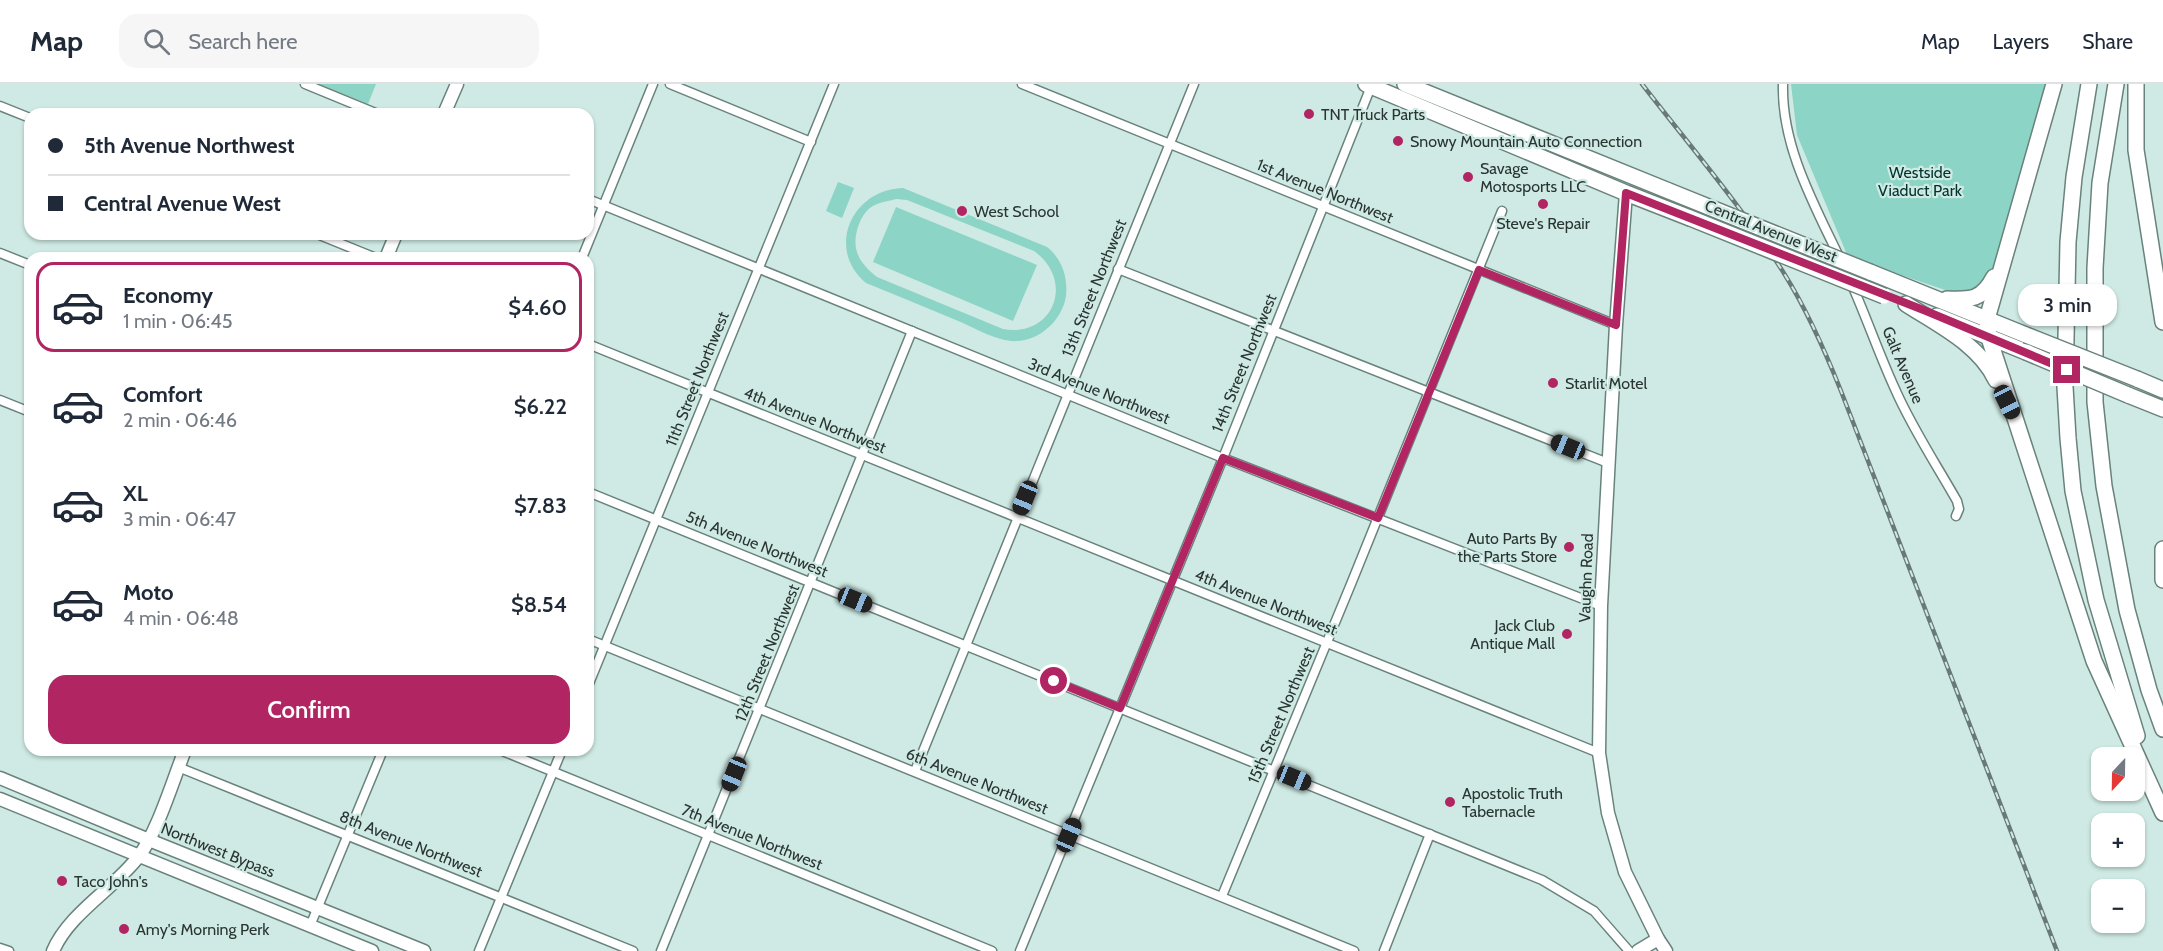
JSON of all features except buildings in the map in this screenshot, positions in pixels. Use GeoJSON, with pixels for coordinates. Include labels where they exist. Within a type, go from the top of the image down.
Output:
{"type":"FeatureCollection","features":[{"type":"Feature","properties":{"kind":"highway","name":"Central Avenue West"},"geometry":{"type":"LineString","coordinates":[[1405,84],[1670,195],[1738,219],[2163,390]]}},
{"type":"Feature","properties":{"kind":"highway"},"geometry":{"type":"LineString","coordinates":[[2054,84],[1987,319],[1989,338],[2094,661],[2163,812]]}},
{"type":"Feature","properties":{"kind":"highway"},"geometry":{"type":"LineString","coordinates":[[2090,84],[2074,177],[2068,242],[2065,387],[2073,491],[2096,600],[2163,812]]}},
{"type":"Feature","properties":{"kind":"highway"},"geometry":{"type":"LineString","coordinates":[[2116,84],[2100,183],[2095,268],[2095,402],[2104,486],[2127,610],[2149,690],[2163,729]]}},
{"type":"Feature","properties":{"kind":"highway"},"geometry":{"type":"LineString","coordinates":[[2136,84],[2136,150],[2163,322]]}},
{"type":"Feature","properties":{"kind":"highway","name":"Central Avenue West"},"geometry":{"type":"LineString","coordinates":[[1370,85],[1626,193],[2163,409]]}},
{"type":"Feature","properties":{"kind":"highway"},"geometry":{"type":"LineString","coordinates":[[1533,137],[1613,177],[1623,185],[1626,193],[1643,190],[1670,195]]}},
{"type":"Feature","properties":{"kind":"highway"},"geometry":{"type":"LineString","coordinates":[[1936,298],[1970,300],[1987,290],[2004,259]]}},
{"type":"Feature","properties":{"kind":"highway"},"geometry":{"type":"LineString","coordinates":[[1906,304],[1962,340],[1977,354],[1994,373],[2014,417]]}},
{"type":"Feature","properties":{"kind":"highway"},"geometry":{"type":"LineString","coordinates":[[2163,549],[2163,579]]}},
{"type":"Feature","properties":{"kind":"main road"},"geometry":{"type":"LineString","coordinates":[[447,108],[457,84]]}},
{"type":"Feature","properties":{"kind":"main road","name":"Vaughn Road"},"geometry":{"type":"LineString","coordinates":[[1626,193],[1616,325],[1601,606],[1599,753],[1608,813],[1625,872],[1666,951]]}},
{"type":"Feature","properties":{"kind":"main road"},"geometry":{"type":"LineString","coordinates":[[53,951],[66,930],[139,856],[149,840],[183,756]]}},
{"type":"Feature","properties":{"kind":"main road","name":"Northwest Bypass"},"geometry":{"type":"LineString","coordinates":[[0,777],[424,951]]}},
{"type":"Feature","properties":{"kind":"main road"},"geometry":{"type":"LineString","coordinates":[[0,799],[372,951]]}},
{"type":"Feature","properties":{"kind":"main road"},"geometry":{"type":"LineString","coordinates":[[1638,951],[1658,939]]}},
{"type":"Feature","properties":{"kind":"street"},"geometry":{"type":"LineString","coordinates":[[304,84],[363,108]]}},
{"type":"Feature","properties":{"kind":"street"},"geometry":{"type":"LineString","coordinates":[[594,230],[652,84]]}},
{"type":"Feature","properties":{"kind":"street"},"geometry":{"type":"LineString","coordinates":[[670,84],[811,142]]}},
{"type":"Feature","properties":{"kind":"street","name":"11th Street Northwest"},"geometry":{"type":"LineString","coordinates":[[594,671],[834,84]]}},
{"type":"Feature","properties":{"kind":"street","name":"1st Avenue Northwest"},"geometry":{"type":"LineString","coordinates":[[1022,84],[1616,325]]}},
{"type":"Feature","properties":{"kind":"street","name":"13th Street Northwest"},"geometry":{"type":"LineString","coordinates":[[915,771],[1194,84]]}},
{"type":"Feature","properties":{"kind":"street","name":"Galt Avenue"},"geometry":{"type":"LineString","coordinates":[[1783,84],[1787,132],[1807,186],[1863,309],[1895,390],[1957,501],[1959,509],[1956,516]]}},
{"type":"Feature","properties":{"kind":"street","name":"14th Street Northwest"},"geometry":{"type":"LineString","coordinates":[[1020,951],[1223,458],[1370,85]]}},
{"type":"Feature","properties":{"kind":"street"},"geometry":{"type":"LineString","coordinates":[[0,106],[24,116]]}},
{"type":"Feature","properties":{"kind":"street","name":"3rd Avenue Northwest"},"geometry":{"type":"LineString","coordinates":[[594,202],[1223,458],[1601,606]]}},
{"type":"Feature","properties":{"kind":"street","name":"15th Street Northwest"},"geometry":{"type":"LineString","coordinates":[[1222,896],[1502,211]]}},
{"type":"Feature","properties":{"kind":"street"},"geometry":{"type":"LineString","coordinates":[[332,240],[361,252]]}},
{"type":"Feature","properties":{"kind":"street"},"geometry":{"type":"LineString","coordinates":[[0,253],[24,263]]}},
{"type":"Feature","properties":{"kind":"street"},"geometry":{"type":"LineString","coordinates":[[1118,269],[1608,463]]}},
{"type":"Feature","properties":{"kind":"street","name":"12th Street Northwest"},"geometry":{"type":"LineString","coordinates":[[661,951],[912,331]]}},
{"type":"Feature","properties":{"kind":"street","name":"4th Avenue Northwest"},"geometry":{"type":"LineString","coordinates":[[594,346],[1599,753]]}},
{"type":"Feature","properties":{"kind":"street"},"geometry":{"type":"LineString","coordinates":[[0,400],[24,410]]}},
{"type":"Feature","properties":{"kind":"street","name":"5th Avenue Northwest"},"geometry":{"type":"LineString","coordinates":[[594,494],[1542,880],[1567,893],[1594,912],[1629,951]]}},
{"type":"Feature","properties":{"kind":"street","name":"6th Avenue Northwest"},"geometry":{"type":"LineString","coordinates":[[594,642],[1354,951]]}},
{"type":"Feature","properties":{"kind":"street"},"geometry":{"type":"LineString","coordinates":[[310,926],[381,756]]}},
{"type":"Feature","properties":{"kind":"street","name":"7th Avenue Northwest"},"geometry":{"type":"LineString","coordinates":[[514,756],[992,951]]}},
{"type":"Feature","properties":{"kind":"street"},"geometry":{"type":"LineString","coordinates":[[479,951],[560,756]]}},
{"type":"Feature","properties":{"kind":"street","name":"8th Avenue Northwest"},"geometry":{"type":"LineString","coordinates":[[178,767],[633,951]]}},
{"type":"Feature","properties":{"kind":"street"},"geometry":{"type":"LineString","coordinates":[[1384,951],[1430,834]]}},
{"type":"Feature","properties":{"kind":"street"},"geometry":{"type":"LineString","coordinates":[[0,948],[9,951]]}},
{"type":"Feature","properties":{"kind":"green space"},"geometry":{"type":"Polygon","coordinates":[[[319,84],[376,84],[368,104],[319,84]]]}},
{"type":"Feature","properties":{"kind":"green space","name":"Westside Viaduct Park"},"geometry":{"type":"Polygon","coordinates":[[[1791,84],[2047,84],[1992,274],[1977,290],[1951,292],[1848,257],[1797,135],[1791,84]]]}},
{"type":"Feature","properties":{"kind":"green space"},"geometry":{"type":"Polygon","coordinates":[[[838,182],[854,188],[842,218],[826,211],[838,182]]]}},
{"type":"Feature","properties":{"kind":"green space"},"geometry":{"type":"Polygon","coordinates":[[[903,188],[1047,247],[1057,257],[1066,282],[1064,305],[1054,322],[1047,329],[1030,338],[1021,341],[1005,340],[866,283],[854,269],[847,254],[846,238],[850,223],[858,210],[870,198],[885,191],[903,188]],[[896,199],[868,209],[858,226],[856,246],[858,256],[874,275],[1003,329],[1020,329],[1035,325],[1046,316],[1053,305],[1056,291],[1054,277],[1047,263],[1034,251],[907,200],[896,199]]]}},
{"type":"Feature","properties":{"kind":"green space"},"geometry":{"type":"Polygon","coordinates":[[[896,207],[1037,265],[1013,321],[873,262],[896,207]]]}},
{"type":"Feature","properties":{"kind":"railway"},"geometry":{"type":"LineString","coordinates":[[1642,84],[1769,250],[1816,332],[1841,391],[2057,951]]}},
{"type":"Feature","properties":{"kind":"place","name":"TNT Truck Parts"},"geometry":{"type":"Point","coordinates":[1309,114]}},
{"type":"Feature","properties":{"kind":"place","name":"Snowy Mountain Auto Connection"},"geometry":{"type":"Point","coordinates":[1398,141]}},
{"type":"Feature","properties":{"kind":"place","name":"Savage Motosports LLC"},"geometry":{"type":"Point","coordinates":[1468,177]}},
{"type":"Feature","properties":{"kind":"place","name":"Steve's Repair"},"geometry":{"type":"Point","coordinates":[1543,204]}},
{"type":"Feature","properties":{"kind":"place","name":"West School"},"geometry":{"type":"Point","coordinates":[962,211]}},
{"type":"Feature","properties":{"kind":"place","name":"Starlit Motel"},"geometry":{"type":"Point","coordinates":[1553,383]}},
{"type":"Feature","properties":{"kind":"place","name":"Auto Parts By the Parts Store"},"geometry":{"type":"Point","coordinates":[1569,547]}},
{"type":"Feature","properties":{"kind":"place","name":"Jack Club Antique Mall"},"geometry":{"type":"Point","coordinates":[1567,634]}},
{"type":"Feature","properties":{"kind":"place","name":"Apostolic Truth Tabernacle"},"geometry":{"type":"Point","coordinates":[1450,802]}},
{"type":"Feature","properties":{"kind":"place","name":"Taco John's"},"geometry":{"type":"Point","coordinates":[62,881]}},
{"type":"Feature","properties":{"kind":"place","name":"Amy's Morning Perk"},"geometry":{"type":"Point","coordinates":[124,929]}},
{"type":"Feature","properties":{"kind":"route"},"geometry":{"type":"LineString","coordinates":[[1054,681],[1120,708],[1223,458],[1378,518],[1479,270],[1616,325],[1626,193],[1926,311],[2067,370]]}}]}
